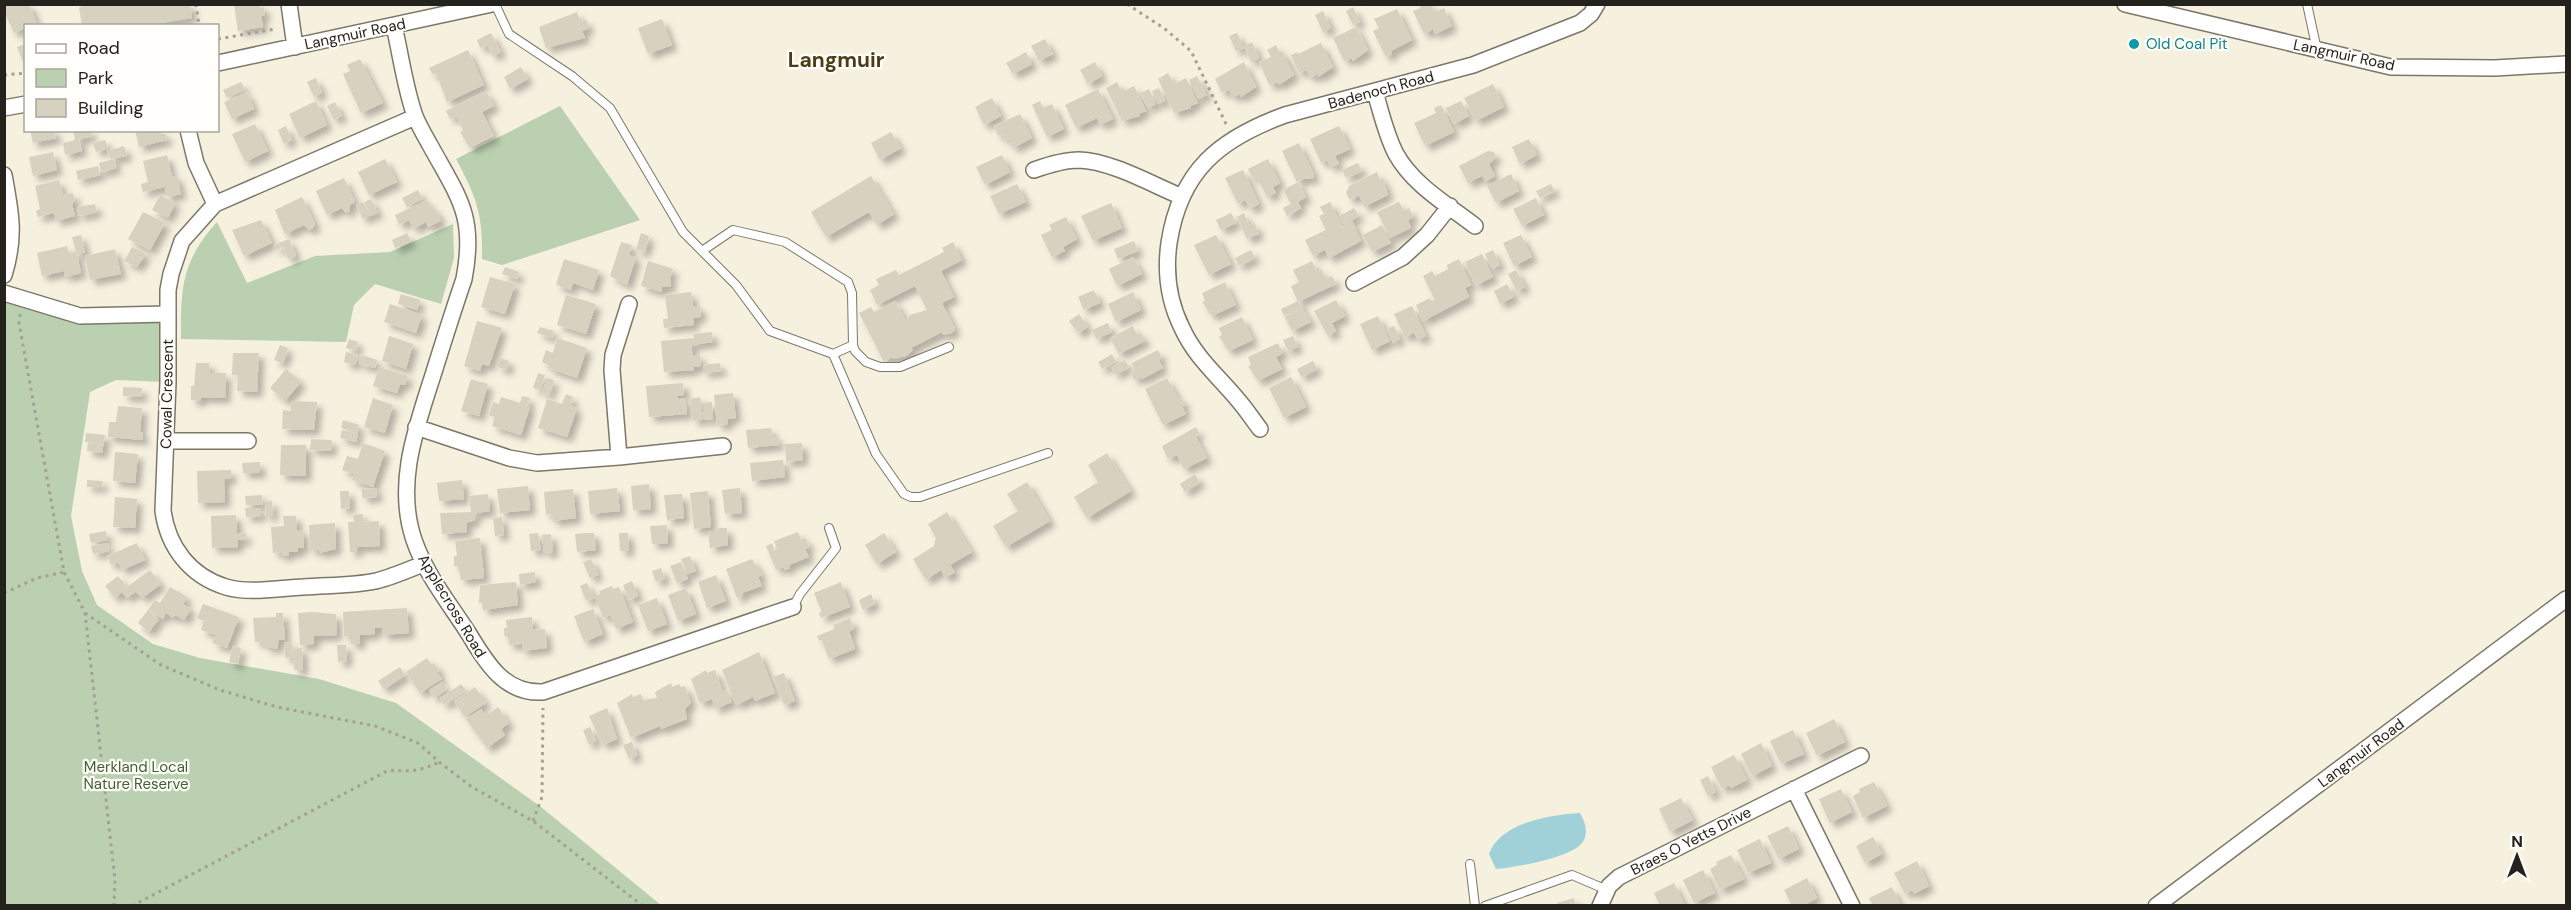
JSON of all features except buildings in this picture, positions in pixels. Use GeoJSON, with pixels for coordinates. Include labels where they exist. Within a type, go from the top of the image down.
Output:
{"type":"FeatureCollection","features":[{"type":"Feature","properties":{"kind":"street"},"geometry":{"type":"LineString","coordinates":[[289,4],[295,47]]}},
{"type":"Feature","properties":{"kind":"street","name":"Langmuir Road"},"geometry":{"type":"LineString","coordinates":[[219,63],[493,4]]}},
{"type":"Feature","properties":{"kind":"street","name":"Badenoch Road"},"geometry":{"type":"LineString","coordinates":[[1260,429],[1194,350],[1182,328],[1168,285],[1168,253],[1172,225],[1180,196],[1207,161],[1234,138],[1261,124],[1285,115],[1473,65],[1580,23],[1591,14],[1597,4]]}},
{"type":"Feature","properties":{"kind":"street","name":"Langmuir Road"},"geometry":{"type":"LineString","coordinates":[[2125,4],[2391,67],[2495,68],[2566,64]]}},
{"type":"Feature","properties":{"kind":"street","name":"Applecross Road"},"geometry":{"type":"LineString","coordinates":[[394,26],[415,117],[465,210],[468,245],[464,279],[416,427],[409,457],[406,495],[408,520],[423,564],[486,662],[505,682],[517,689],[530,693],[543,692],[793,607]]}},
{"type":"Feature","properties":{"kind":"street"},"geometry":{"type":"LineString","coordinates":[[1375,92],[1392,145],[1400,160],[1419,182],[1475,226]]}},
{"type":"Feature","properties":{"kind":"street"},"geometry":{"type":"LineString","coordinates":[[4,108],[24,104]]}},
{"type":"Feature","properties":{"kind":"street","name":"Cowal Crescent"},"geometry":{"type":"LineString","coordinates":[[415,117],[215,204],[182,241],[171,274],[167,314],[167,441],[163,511],[165,528],[182,559],[210,580],[227,587],[251,590],[364,583],[392,576],[423,564]]}},
{"type":"Feature","properties":{"kind":"street"},"geometry":{"type":"LineString","coordinates":[[188,132],[196,163],[215,204]]}},
{"type":"Feature","properties":{"kind":"street"},"geometry":{"type":"LineString","coordinates":[[1034,170],[1061,161],[1097,163],[1180,196]]}},
{"type":"Feature","properties":{"kind":"street"},"geometry":{"type":"LineString","coordinates":[[4,175],[12,222],[12,243],[4,275]]}},
{"type":"Feature","properties":{"kind":"street"},"geometry":{"type":"LineString","coordinates":[[1354,283],[1403,257],[1427,235],[1450,206]]}},
{"type":"Feature","properties":{"kind":"street"},"geometry":{"type":"LineString","coordinates":[[4,293],[80,316],[167,314]]}},
{"type":"Feature","properties":{"kind":"street"},"geometry":{"type":"LineString","coordinates":[[619,457],[612,370],[613,355],[629,304]]}},
{"type":"Feature","properties":{"kind":"street"},"geometry":{"type":"LineString","coordinates":[[416,427],[509,458],[537,463],[723,446]]}},
{"type":"Feature","properties":{"kind":"street"},"geometry":{"type":"LineString","coordinates":[[167,441],[248,441]]}},
{"type":"Feature","properties":{"kind":"street","name":"Langmuir Road"},"geometry":{"type":"LineString","coordinates":[[2156,906],[2566,599]]}},
{"type":"Feature","properties":{"kind":"street","name":"Braes O Yetts Drive"},"geometry":{"type":"LineString","coordinates":[[1600,906],[1607,890],[1619,877],[1861,756]]}},
{"type":"Feature","properties":{"kind":"street"},"geometry":{"type":"LineString","coordinates":[[1794,789],[1852,906]]}},
{"type":"Feature","properties":{"kind":"lane"},"geometry":{"type":"LineString","coordinates":[[493,4],[509,34],[572,76],[610,108],[683,232],[736,285],[770,331],[833,354],[853,345]]}},
{"type":"Feature","properties":{"kind":"lane"},"geometry":{"type":"LineString","coordinates":[[2307,4],[2317,51]]}},
{"type":"Feature","properties":{"kind":"lane"},"geometry":{"type":"LineString","coordinates":[[702,251],[733,230],[785,242],[836,272],[848,282],[852,293],[853,345],[860,358],[880,368],[900,368],[948,347]]}},
{"type":"Feature","properties":{"kind":"lane"},"geometry":{"type":"LineString","coordinates":[[833,354],[876,454],[904,494],[920,497],[1048,453]]}},
{"type":"Feature","properties":{"kind":"lane"},"geometry":{"type":"LineString","coordinates":[[793,607],[800,594],[836,548],[829,528]]}},
{"type":"Feature","properties":{"kind":"lane"},"geometry":{"type":"LineString","coordinates":[[1470,864],[1475,906]]}},
{"type":"Feature","properties":{"kind":"lane"},"geometry":{"type":"LineString","coordinates":[[1485,906],[1572,875],[1607,890]]}},
{"type":"Feature","properties":{"kind":"path"},"geometry":{"type":"LineString","coordinates":[[196,4],[199,24]]}},
{"type":"Feature","properties":{"kind":"path"},"geometry":{"type":"LineString","coordinates":[[1127,4],[1165,29],[1191,51],[1234,138]]}},
{"type":"Feature","properties":{"kind":"path"},"geometry":{"type":"LineString","coordinates":[[219,39],[292,26]]}},
{"type":"Feature","properties":{"kind":"path"},"geometry":{"type":"LineString","coordinates":[[4,75],[24,73]]}},
{"type":"Feature","properties":{"kind":"path"},"geometry":{"type":"LineString","coordinates":[[21,297],[19,323],[64,572],[85,613],[115,880],[114,906]]}},
{"type":"Feature","properties":{"kind":"path"},"geometry":{"type":"LineString","coordinates":[[4,593],[37,578],[64,572]]}},
{"type":"Feature","properties":{"kind":"path"},"geometry":{"type":"LineString","coordinates":[[85,613],[161,665],[220,690],[278,707],[375,726],[418,743],[472,787],[533,821],[643,906]]}},
{"type":"Feature","properties":{"kind":"path"},"geometry":{"type":"LineString","coordinates":[[533,821],[542,797],[543,692]]}},
{"type":"Feature","properties":{"kind":"path"},"geometry":{"type":"LineString","coordinates":[[132,906],[389,770],[408,772],[424,770],[439,762]]}},
{"type":"Feature","properties":{"kind":"green space"},"geometry":{"type":"Polygon","coordinates":[[[560,106],[640,220],[502,265],[482,259],[480,218],[474,196],[456,159],[560,106]]]}},
{"type":"Feature","properties":{"kind":"green space"},"geometry":{"type":"Polygon","coordinates":[[[217,222],[247,283],[315,256],[390,252],[453,224],[454,258],[441,304],[375,284],[354,305],[346,342],[181,339],[183,290],[190,263],[205,236],[217,222]]]}},
{"type":"Feature","properties":{"kind":"green space","name":"Merkland Local Nature Reserve"},"geometry":{"type":"Polygon","coordinates":[[[4,293],[80,316],[167,314],[168,382],[116,380],[90,392],[71,516],[82,571],[97,605],[153,644],[200,658],[319,679],[396,703],[541,807],[661,905],[5,905],[4,293]]]}},
{"type":"Feature","properties":{"kind":"water"},"geometry":{"type":"Polygon","coordinates":[[[1580,813],[1585,823],[1586,833],[1584,840],[1569,852],[1557,857],[1496,869],[1489,854],[1504,834],[1515,827],[1541,818],[1580,813]]]}},
{"type":"Feature","properties":{"kind":"place","name":"Old Coal Pit"},"geometry":{"type":"Point","coordinates":[2134,44]}},
{"type":"Feature","properties":{"kind":"district","name":"Langmuir"},"geometry":{"type":"Point","coordinates":[836,60]}}]}
